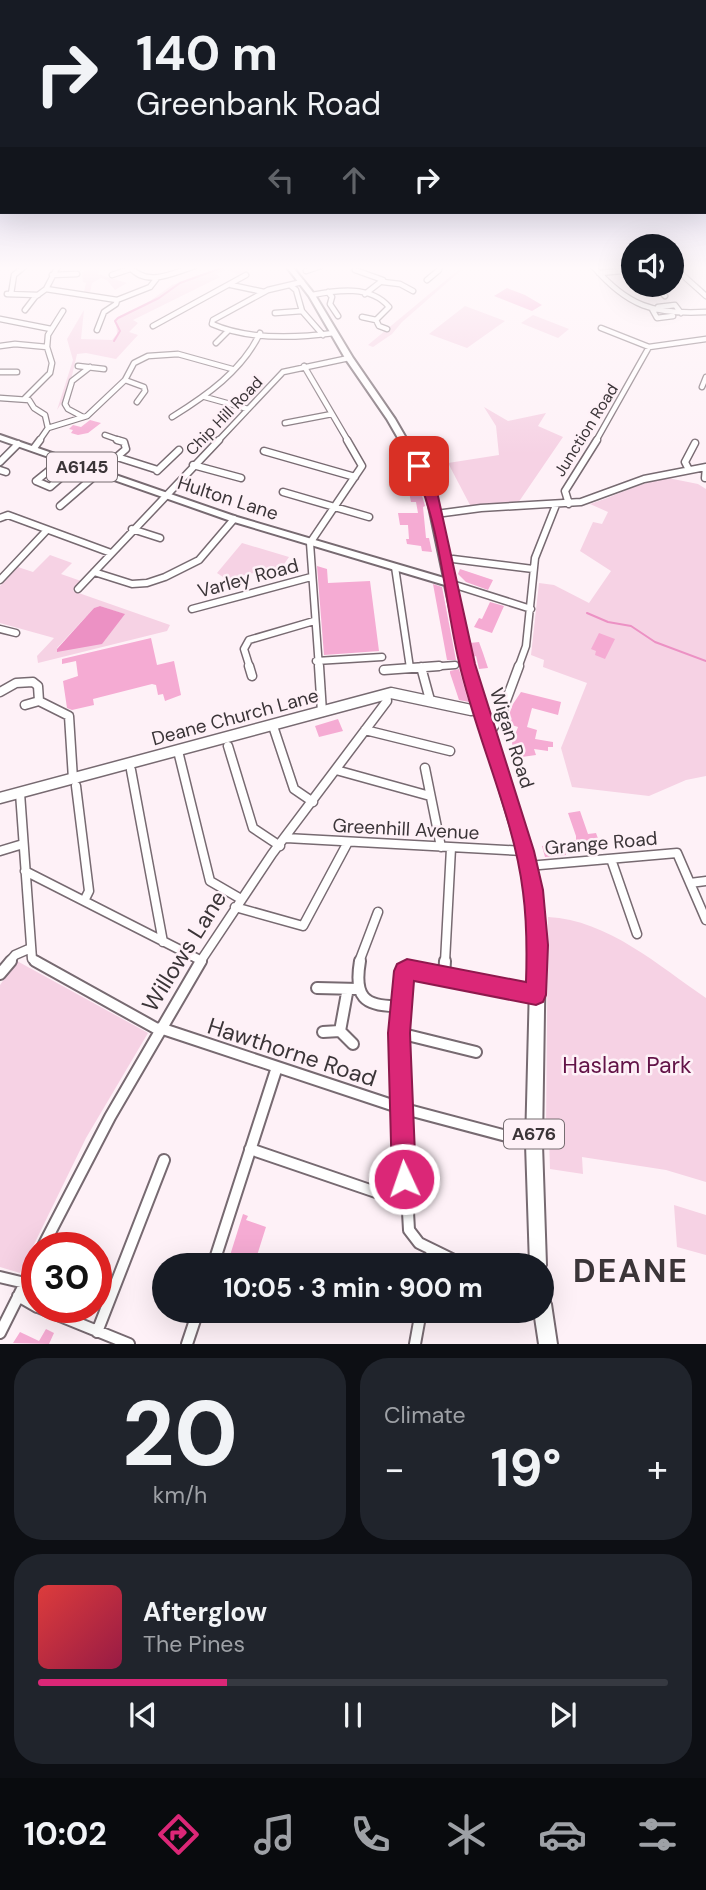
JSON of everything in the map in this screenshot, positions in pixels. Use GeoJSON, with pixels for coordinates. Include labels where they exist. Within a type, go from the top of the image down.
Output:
{"type":"FeatureCollection","features":[{"type":"Feature","properties":{"kind":"main road","name":"Wigan Road"},"geometry":{"type":"LineString","coordinates":[[332,329],[390,417],[429,487],[467,664],[528,866],[537,919],[534,1144],[538,1253]]}},
{"type":"Feature","properties":{"kind":"main road","name":"Hulton Lane"},"geometry":{"type":"LineString","coordinates":[[0,437],[234,519],[449,583]]}},
{"type":"Feature","properties":{"kind":"main road"},"geometry":{"type":"LineString","coordinates":[[545,1323],[548,1344]]}},
{"type":"Feature","properties":{"kind":"street"},"geometry":{"type":"LineString","coordinates":[[25,398],[44,381],[51,369],[47,347],[51,329]]}},
{"type":"Feature","properties":{"kind":"street"},"geometry":{"type":"LineString","coordinates":[[223,329],[260,333],[334,333]]}},
{"type":"Feature","properties":{"kind":"street"},"geometry":{"type":"LineString","coordinates":[[318,329],[323,335]]}},
{"type":"Feature","properties":{"kind":"street"},"geometry":{"type":"LineString","coordinates":[[603,329],[649,347],[706,339]]}},
{"type":"Feature","properties":{"kind":"street"},"geometry":{"type":"LineString","coordinates":[[228,331],[217,342],[230,344]]}},
{"type":"Feature","properties":{"kind":"street"},"geometry":{"type":"LineString","coordinates":[[172,417],[205,397],[252,351],[260,333]]}},
{"type":"Feature","properties":{"kind":"street"},"geometry":{"type":"LineString","coordinates":[[0,346],[15,344],[47,347]]}},
{"type":"Feature","properties":{"kind":"street","name":"Junction Road"},"geometry":{"type":"LineString","coordinates":[[569,504],[565,491],[621,401],[649,347]]}},
{"type":"Feature","properties":{"kind":"street"},"geometry":{"type":"LineString","coordinates":[[34,448],[48,428],[83,417],[125,380],[136,361],[162,354],[178,354],[232,369]]}},
{"type":"Feature","properties":{"kind":"street","name":"Chip Hill Road"},"geometry":{"type":"LineString","coordinates":[[78,589],[283,372],[349,358]]}},
{"type":"Feature","properties":{"kind":"street"},"geometry":{"type":"LineString","coordinates":[[78,366],[104,369]]}},
{"type":"Feature","properties":{"kind":"street"},"geometry":{"type":"LineString","coordinates":[[304,366],[361,465],[310,543],[316,661],[322,712]]}},
{"type":"Feature","properties":{"kind":"street"},"geometry":{"type":"LineString","coordinates":[[83,417],[68,409],[65,404],[72,381],[90,367]]}},
{"type":"Feature","properties":{"kind":"street"},"geometry":{"type":"LineString","coordinates":[[0,372],[12,371]]}},
{"type":"Feature","properties":{"kind":"street"},"geometry":{"type":"LineString","coordinates":[[702,387],[706,377]]}},
{"type":"Feature","properties":{"kind":"street"},"geometry":{"type":"LineString","coordinates":[[125,380],[144,387],[145,391],[137,402]]}},
{"type":"Feature","properties":{"kind":"street"},"geometry":{"type":"LineString","coordinates":[[205,397],[248,409]]}},
{"type":"Feature","properties":{"kind":"street"},"geometry":{"type":"LineString","coordinates":[[0,398],[25,398],[45,415],[48,428]]}},
{"type":"Feature","properties":{"kind":"street"},"geometry":{"type":"LineString","coordinates":[[285,423],[332,414]]}},
{"type":"Feature","properties":{"kind":"street"},"geometry":{"type":"LineString","coordinates":[[107,438],[127,444],[137,441]]}},
{"type":"Feature","properties":{"kind":"street"},"geometry":{"type":"LineString","coordinates":[[0,462],[18,443]]}},
{"type":"Feature","properties":{"kind":"street"},"geometry":{"type":"LineString","coordinates":[[687,470],[685,462],[695,443]]}},
{"type":"Feature","properties":{"kind":"street"},"geometry":{"type":"LineString","coordinates":[[60,506],[126,449],[127,444]]}},
{"type":"Feature","properties":{"kind":"street"},"geometry":{"type":"LineString","coordinates":[[117,457],[157,471],[179,450]]}},
{"type":"Feature","properties":{"kind":"street"},"geometry":{"type":"LineString","coordinates":[[264,450],[355,477]]}},
{"type":"Feature","properties":{"kind":"street"},"geometry":{"type":"LineString","coordinates":[[47,472],[63,476],[50,486],[36,481],[47,472],[62,460]]}},
{"type":"Feature","properties":{"kind":"street"},"geometry":{"type":"LineString","coordinates":[[193,465],[241,479]]}},
{"type":"Feature","properties":{"kind":"street"},"geometry":{"type":"LineString","coordinates":[[436,514],[592,500],[644,479],[687,470],[706,467],[705,478],[687,470]]}},
{"type":"Feature","properties":{"kind":"street"},"geometry":{"type":"LineString","coordinates":[[284,492],[369,517]]}},
{"type":"Feature","properties":{"kind":"street","name":"Junction Road"},"geometry":{"type":"LineString","coordinates":[[489,734],[500,717],[526,646],[536,554],[556,505]]}},
{"type":"Feature","properties":{"kind":"street"},"geometry":{"type":"LineString","coordinates":[[0,518],[8,515],[111,553]]}},
{"type":"Feature","properties":{"kind":"street"},"geometry":{"type":"LineString","coordinates":[[93,572],[136,585],[173,575],[205,555],[234,519]]}},
{"type":"Feature","properties":{"kind":"street"},"geometry":{"type":"LineString","coordinates":[[132,529],[160,538]]}},
{"type":"Feature","properties":{"kind":"street"},"geometry":{"type":"LineString","coordinates":[[0,580],[47,530]]}},
{"type":"Feature","properties":{"kind":"street"},"geometry":{"type":"LineString","coordinates":[[453,559],[472,559],[533,569]]}},
{"type":"Feature","properties":{"kind":"street"},"geometry":{"type":"LineString","coordinates":[[395,567],[410,668]]}},
{"type":"Feature","properties":{"kind":"street","name":"Varley Road"},"geometry":{"type":"LineString","coordinates":[[192,610],[311,577]]}},
{"type":"Feature","properties":{"kind":"street"},"geometry":{"type":"LineString","coordinates":[[449,583],[531,609]]}},
{"type":"Feature","properties":{"kind":"street"},"geometry":{"type":"LineString","coordinates":[[252,676],[244,649],[249,640],[314,621]]}},
{"type":"Feature","properties":{"kind":"street"},"geometry":{"type":"LineString","coordinates":[[0,629],[16,633]]}},
{"type":"Feature","properties":{"kind":"street"},"geometry":{"type":"LineString","coordinates":[[316,661],[382,657]]}},
{"type":"Feature","properties":{"kind":"street"},"geometry":{"type":"LineString","coordinates":[[384,670],[455,665]]}},
{"type":"Feature","properties":{"kind":"street"},"geometry":{"type":"LineString","coordinates":[[421,667],[429,700]]}},
{"type":"Feature","properties":{"kind":"street"},"geometry":{"type":"LineString","coordinates":[[0,691],[16,683],[30,681],[38,686],[39,701]]}},
{"type":"Feature","properties":{"kind":"street","name":"Deane Church Lane"},"geometry":{"type":"LineString","coordinates":[[0,798],[75,783],[178,751],[386,694],[400,693],[471,710],[481,709]]}},
{"type":"Feature","properties":{"kind":"street","name":"Willows Lane"},"geometry":{"type":"LineString","coordinates":[[50,1232],[98,1136],[238,903],[387,701],[386,694]]}},
{"type":"Feature","properties":{"kind":"street"},"geometry":{"type":"LineString","coordinates":[[25,705],[39,701],[69,716],[71,752],[89,891],[84,901]]}},
{"type":"Feature","properties":{"kind":"street"},"geometry":{"type":"LineString","coordinates":[[273,726],[294,789],[313,802]]}},
{"type":"Feature","properties":{"kind":"street"},"geometry":{"type":"LineString","coordinates":[[365,730],[450,751]]}},
{"type":"Feature","properties":{"kind":"street"},"geometry":{"type":"LineString","coordinates":[[228,746],[253,828],[283,842]]}},
{"type":"Feature","properties":{"kind":"street"},"geometry":{"type":"LineString","coordinates":[[178,751],[209,881],[238,903],[303,926],[348,842]]}},
{"type":"Feature","properties":{"kind":"street"},"geometry":{"type":"LineString","coordinates":[[425,768],[430,796],[446,847],[444,976]]}},
{"type":"Feature","properties":{"kind":"street"},"geometry":{"type":"LineString","coordinates":[[131,770],[163,942]]}},
{"type":"Feature","properties":{"kind":"street"},"geometry":{"type":"LineString","coordinates":[[336,770],[430,796]]}},
{"type":"Feature","properties":{"kind":"street"},"geometry":{"type":"LineString","coordinates":[[0,974],[15,955],[31,948],[20,793]]}},
{"type":"Feature","properties":{"kind":"street","name":"Greenhill Avenue"},"geometry":{"type":"LineString","coordinates":[[283,842],[348,842],[524,851]]}},
{"type":"Feature","properties":{"kind":"street"},"geometry":{"type":"LineString","coordinates":[[0,851],[23,844]]}},
{"type":"Feature","properties":{"kind":"street","name":"Grange Road"},"geometry":{"type":"LineString","coordinates":[[528,866],[677,853],[690,883]]}},
{"type":"Feature","properties":{"kind":"street"},"geometry":{"type":"LineString","coordinates":[[611,859],[637,934]]}},
{"type":"Feature","properties":{"kind":"street"},"geometry":{"type":"LineString","coordinates":[[25,871],[202,961]]}},
{"type":"Feature","properties":{"kind":"street"},"geometry":{"type":"LineString","coordinates":[[706,881],[690,883],[706,920]]}},
{"type":"Feature","properties":{"kind":"street"},"geometry":{"type":"LineString","coordinates":[[372,917],[358,965],[359,989],[366,1001],[372,1004],[400,1006]]}},
{"type":"Feature","properties":{"kind":"street","name":"Hawthorne Road"},"geometry":{"type":"LineString","coordinates":[[31,948],[32,959],[160,1029],[401,1108],[534,1144]]}},
{"type":"Feature","properties":{"kind":"street"},"geometry":{"type":"LineString","coordinates":[[438,1253],[412,1238],[405,1202],[399,1033],[401,979],[407,969],[536,995]]}},
{"type":"Feature","properties":{"kind":"street"},"geometry":{"type":"LineString","coordinates":[[317,988],[327,986],[347,993],[359,989]]}},
{"type":"Feature","properties":{"kind":"street"},"geometry":{"type":"LineString","coordinates":[[340,1031],[347,993]]}},
{"type":"Feature","properties":{"kind":"street"},"geometry":{"type":"LineString","coordinates":[[323,1032],[340,1031],[353,1044]]}},
{"type":"Feature","properties":{"kind":"street"},"geometry":{"type":"LineString","coordinates":[[399,1033],[476,1052]]}},
{"type":"Feature","properties":{"kind":"street"},"geometry":{"type":"LineString","coordinates":[[217,1253],[276,1068]]}},
{"type":"Feature","properties":{"kind":"street"},"geometry":{"type":"LineString","coordinates":[[250,1149],[405,1202]]}},
{"type":"Feature","properties":{"kind":"street"},"geometry":{"type":"LineString","coordinates":[[97,1332],[164,1160]]}},
{"type":"Feature","properties":{"kind":"street"},"geometry":{"type":"LineString","coordinates":[[0,1277],[21,1282]]}},
{"type":"Feature","properties":{"kind":"street"},"geometry":{"type":"LineString","coordinates":[[0,1333],[21,1290]]}},
{"type":"Feature","properties":{"kind":"street"},"geometry":{"type":"LineString","coordinates":[[75,1323],[129,1344]]}},
{"type":"Feature","properties":{"kind":"street"},"geometry":{"type":"LineString","coordinates":[[187,1344],[194,1323]]}},
{"type":"Feature","properties":{"kind":"street"},"geometry":{"type":"LineString","coordinates":[[415,1344],[419,1323]]}},
{"type":"Feature","properties":{"kind":"green space"},"geometry":{"type":"Polygon","coordinates":[[[73,329],[82,329],[81,339],[112,340],[117,334],[117,329],[132,329],[129,332],[138,335],[116,359],[86,353],[77,354],[68,393],[57,410],[73,360],[67,339],[73,329]]]}},
{"type":"Feature","properties":{"kind":"green space"},"geometry":{"type":"Polygon","coordinates":[[[388,329],[396,329],[373,347],[368,345],[388,329]]]}},
{"type":"Feature","properties":{"kind":"green space"},"geometry":{"type":"Polygon","coordinates":[[[436,329],[494,329],[467,348],[429,334],[436,329]]]}},
{"type":"Feature","properties":{"kind":"green space"},"geometry":{"type":"Polygon","coordinates":[[[535,329],[569,329],[558,338],[535,329]]]}},
{"type":"Feature","properties":{"kind":"green space"},"geometry":{"type":"Polygon","coordinates":[[[484,407],[508,421],[546,413],[538,426],[563,437],[518,503],[470,505],[448,463],[499,455],[496,426],[484,407]]]}},
{"type":"Feature","properties":{"kind":"green space"},"geometry":{"type":"Polygon","coordinates":[[[668,478],[698,484],[706,489],[706,776],[686,780],[649,796],[572,787],[561,748],[587,683],[543,667],[544,660],[531,655],[539,583],[554,585],[589,603],[611,571],[580,551],[593,522],[602,524],[608,512],[590,504],[668,478]]]}},
{"type":"Feature","properties":{"kind":"green space"},"geometry":{"type":"Polygon","coordinates":[[[242,543],[289,557],[282,567],[226,579],[217,573],[242,543]]]}},
{"type":"Feature","properties":{"kind":"green space"},"geometry":{"type":"Polygon","coordinates":[[[50,555],[72,563],[61,574],[81,581],[73,591],[170,625],[167,631],[38,663],[37,656],[54,638],[0,623],[0,586],[18,567],[33,572],[50,555]],[[100,606],[94,608],[57,651],[124,614],[100,606]]]}},
{"type":"Feature","properties":{"kind":"green space","name":"Haslam Park"},"geometry":{"type":"Polygon","coordinates":[[[548,917],[591,926],[612,936],[651,959],[706,998],[706,1182],[666,1170],[582,1157],[583,1174],[550,1169],[549,1136],[546,1132],[548,917]]]}},
{"type":"Feature","properties":{"kind":"green space"},"geometry":{"type":"Polygon","coordinates":[[[17,961],[148,1033],[86,1138],[40,1232],[21,1232],[20,1273],[0,1267],[0,985],[17,961]]]}},
{"type":"Feature","properties":{"kind":"green space"},"geometry":{"type":"Polygon","coordinates":[[[674,1205],[706,1215],[706,1255],[677,1247],[674,1205]]]}},
{"type":"Feature","properties":{"kind":"shaded area"},"geometry":{"type":"Polygon","coordinates":[[[100,606],[125,614],[102,644],[57,652],[94,608],[100,606]]]}},
{"type":"Feature","properties":{"kind":"building"},"geometry":{"type":"Polygon","coordinates":[[[90,420],[101,423],[88,433],[71,433],[73,430],[69,429],[73,425],[81,427],[90,420]]]}},
{"type":"Feature","properties":{"kind":"building"},"geometry":{"type":"Polygon","coordinates":[[[419,485],[425,506],[426,538],[429,538],[432,552],[422,551],[421,546],[407,544],[408,525],[400,525],[398,513],[418,513],[416,502],[411,502],[408,487],[419,485]]]}},
{"type":"Feature","properties":{"kind":"building"},"geometry":{"type":"Polygon","coordinates":[[[317,566],[327,569],[328,583],[370,581],[379,651],[324,655],[317,566]]]}},
{"type":"Feature","properties":{"kind":"building"},"geometry":{"type":"Polygon","coordinates":[[[460,569],[493,580],[488,590],[466,582],[458,574],[460,569]]]}},
{"type":"Feature","properties":{"kind":"building"},"geometry":{"type":"Polygon","coordinates":[[[433,584],[442,587],[456,660],[447,660],[433,584]]]}},
{"type":"Feature","properties":{"kind":"building"},"geometry":{"type":"Polygon","coordinates":[[[490,602],[504,606],[492,633],[474,627],[479,618],[482,619],[490,602]]]}},
{"type":"Feature","properties":{"kind":"building"},"geometry":{"type":"Polygon","coordinates":[[[599,633],[615,639],[605,659],[595,655],[596,651],[591,649],[599,633]]]}},
{"type":"Feature","properties":{"kind":"building"},"geometry":{"type":"Polygon","coordinates":[[[151,638],[157,665],[174,661],[181,695],[165,701],[163,694],[158,695],[156,685],[152,684],[93,699],[94,705],[72,710],[67,708],[63,681],[78,676],[76,661],[62,664],[62,659],[151,638]]]}},
{"type":"Feature","properties":{"kind":"building"},"geometry":{"type":"Polygon","coordinates":[[[479,642],[488,668],[479,669],[476,656],[473,657],[470,643],[479,642]]]}},
{"type":"Feature","properties":{"kind":"building"},"geometry":{"type":"Polygon","coordinates":[[[459,669],[469,702],[459,700],[450,673],[459,669]]]}},
{"type":"Feature","properties":{"kind":"building"},"geometry":{"type":"Polygon","coordinates":[[[521,692],[561,702],[558,715],[532,708],[527,727],[537,730],[535,739],[553,742],[553,747],[548,747],[548,751],[534,749],[536,755],[515,758],[512,743],[518,727],[506,723],[521,692]]]}},
{"type":"Feature","properties":{"kind":"building"},"geometry":{"type":"Polygon","coordinates":[[[338,719],[343,731],[319,737],[315,726],[338,719]]]}},
{"type":"Feature","properties":{"kind":"building"},"geometry":{"type":"Polygon","coordinates":[[[580,811],[588,834],[596,833],[600,844],[575,846],[573,840],[576,840],[576,836],[568,813],[580,811]]]}},
{"type":"Feature","properties":{"kind":"building"},"geometry":{"type":"Polygon","coordinates":[[[562,844],[566,855],[545,857],[542,846],[562,844]]]}},
{"type":"Feature","properties":{"kind":"building"},"geometry":{"type":"Polygon","coordinates":[[[243,1214],[248,1216],[246,1220],[266,1227],[258,1253],[231,1253],[243,1214]]]}},
{"type":"Feature","properties":{"kind":"building"},"geometry":{"type":"Polygon","coordinates":[[[46,1329],[54,1333],[49,1344],[13,1343],[20,1332],[39,1341],[46,1329]]]}},
{"type":"Feature","properties":{"kind":"waterway"},"geometry":{"type":"LineString","coordinates":[[114,341],[119,329]]}},
{"type":"Feature","properties":{"kind":"waterway"},"geometry":{"type":"LineString","coordinates":[[587,613],[608,622],[631,626],[655,642],[706,661]]}},
{"type":"Feature","properties":{"kind":"district","name":"DEANE"},"geometry":{"type":"Point","coordinates":[631,1271]}},
{"type":"Feature","properties":{"kind":"route"},"geometry":{"type":"LineString","coordinates":[[404,1179],[399,1033],[401,979],[404,971],[407,969],[536,995],[538,945],[533,890],[524,851],[467,664],[436,514],[429,487],[419,466]]}}]}
